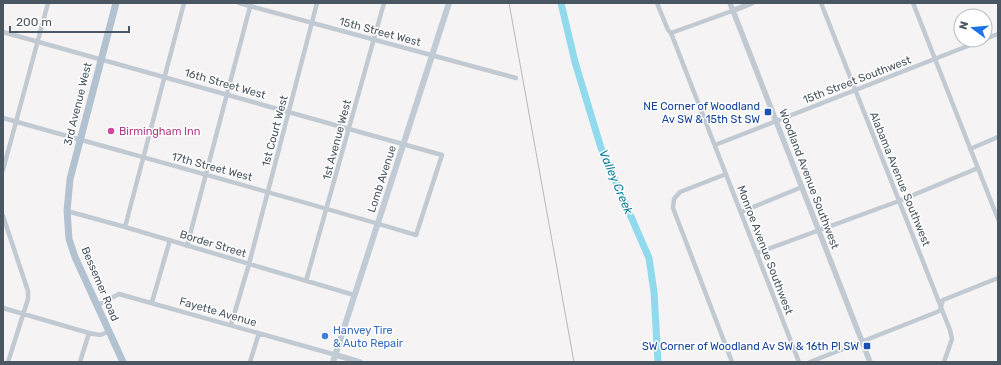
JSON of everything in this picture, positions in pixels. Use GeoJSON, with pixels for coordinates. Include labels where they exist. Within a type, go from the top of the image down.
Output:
{"type":"FeatureCollection","features":[{"type":"Feature","properties":{"kind":"main road","name":"3rd Avenue West"},"geometry":{"type":"LineString","coordinates":[[67,211],[70,179],[116,3]]}},
{"type":"Feature","properties":{"kind":"main road","name":"Lomb Avenue"},"geometry":{"type":"LineString","coordinates":[[333,362],[449,3]]}},
{"type":"Feature","properties":{"kind":"main road","name":"Bessemer Road"},"geometry":{"type":"LineString","coordinates":[[67,211],[69,238],[74,256],[123,362]]}},
{"type":"Feature","properties":{"kind":"street"},"geometry":{"type":"LineString","coordinates":[[3,170],[48,3]]}},
{"type":"Feature","properties":{"kind":"street"},"geometry":{"type":"LineString","coordinates":[[125,227],[184,3]]}},
{"type":"Feature","properties":{"kind":"street","name":"15th Street West"},"geometry":{"type":"LineString","coordinates":[[239,3],[251,5],[516,78]]}},
{"type":"Feature","properties":{"kind":"street","name":"1st Court West"},"geometry":{"type":"LineString","coordinates":[[230,325],[249,264],[290,112],[317,3]]}},
{"type":"Feature","properties":{"kind":"street","name":"1st Avenue West"},"geometry":{"type":"LineString","coordinates":[[306,281],[328,209],[384,3]]}},
{"type":"Feature","properties":{"kind":"street"},"geometry":{"type":"LineString","coordinates":[[657,3],[668,30],[671,33],[752,3]]}},
{"type":"Feature","properties":{"kind":"street","name":"Woodland Avenue Southwest"},"geometry":{"type":"LineString","coordinates":[[730,3],[870,362]]}},
{"type":"Feature","properties":{"kind":"street","name":"Alabama Avenue Southwest"},"geometry":{"type":"LineString","coordinates":[[821,3],[941,306],[952,339],[944,362]]}},
{"type":"Feature","properties":{"kind":"street"},"geometry":{"type":"LineString","coordinates":[[913,3],[970,149],[996,208],[998,219]]}},
{"type":"Feature","properties":{"kind":"street"},"geometry":{"type":"LineString","coordinates":[[187,246],[251,5]]}},
{"type":"Feature","properties":{"kind":"street","name":"16th Street West"},"geometry":{"type":"LineString","coordinates":[[3,32],[69,49],[442,155],[416,235]]}},
{"type":"Feature","properties":{"kind":"street","name":"Monroe Avenue Southwest"},"geometry":{"type":"LineString","coordinates":[[671,33],[799,362]]}},
{"type":"Feature","properties":{"kind":"street","name":"15th Street Southwest"},"geometry":{"type":"LineString","coordinates":[[715,145],[963,48]]}},
{"type":"Feature","properties":{"kind":"street","name":"17th Street West"},"geometry":{"type":"LineString","coordinates":[[3,118],[416,235]]}},
{"type":"Feature","properties":{"kind":"street"},"geometry":{"type":"LineString","coordinates":[[970,149],[998,137]]}},
{"type":"Feature","properties":{"kind":"street"},"geometry":{"type":"LineString","coordinates":[[757,253],[899,200],[978,168]]}},
{"type":"Feature","properties":{"kind":"street"},"geometry":{"type":"LineString","coordinates":[[726,174],[680,192],[674,201],[673,208],[732,362]]}},
{"type":"Feature","properties":{"kind":"street"},"geometry":{"type":"LineString","coordinates":[[741,212],[802,188]]}},
{"type":"Feature","properties":{"kind":"street","name":"Border Street"},"geometry":{"type":"LineString","coordinates":[[67,211],[354,295]]}},
{"type":"Feature","properties":{"kind":"street"},"geometry":{"type":"LineString","coordinates":[[3,216],[28,291],[28,299],[8,362]]}},
{"type":"Feature","properties":{"kind":"street"},"geometry":{"type":"LineString","coordinates":[[152,302],[170,240]]}},
{"type":"Feature","properties":{"kind":"street"},"geometry":{"type":"LineString","coordinates":[[810,362],[937,312],[943,300],[998,278]]}},
{"type":"Feature","properties":{"kind":"street","name":"Fayette Avenue"},"geometry":{"type":"LineString","coordinates":[[96,306],[120,294],[336,355]]}},
{"type":"Feature","properties":{"kind":"street"},"geometry":{"type":"LineString","coordinates":[[3,308],[89,333],[100,335],[108,332]]}},
{"type":"Feature","properties":{"kind":"street"},"geometry":{"type":"LineString","coordinates":[[80,362],[89,333]]}},
{"type":"Feature","properties":{"kind":"street"},"geometry":{"type":"LineString","coordinates":[[250,362],[259,333]]}},
{"type":"Feature","properties":{"kind":"street"},"geometry":{"type":"LineString","coordinates":[[336,355],[360,362]]}},
{"type":"Feature","properties":{"kind":"waterway","name":"Valley Creek"},"geometry":{"type":"LineString","coordinates":[[561,3],[575,62],[601,148],[649,258],[654,292],[658,362]]}},
{"type":"Feature","properties":{"kind":"railway"},"geometry":{"type":"LineString","coordinates":[[509,3],[574,362]]}},
{"type":"Feature","properties":{"kind":"place","name":"NE Corner of Woodland Av SW & 15th St SW"},"geometry":{"type":"Point","coordinates":[768,112]}},
{"type":"Feature","properties":{"kind":"place","name":"Birmingham Inn"},"geometry":{"type":"Point","coordinates":[111,131]}},
{"type":"Feature","properties":{"kind":"place","name":"Hanvey Tire & Auto Repair"},"geometry":{"type":"Point","coordinates":[325,336]}},
{"type":"Feature","properties":{"kind":"place","name":"SW Corner of Woodland Av SW & 16th Pl SW"},"geometry":{"type":"Point","coordinates":[867,346]}}]}
